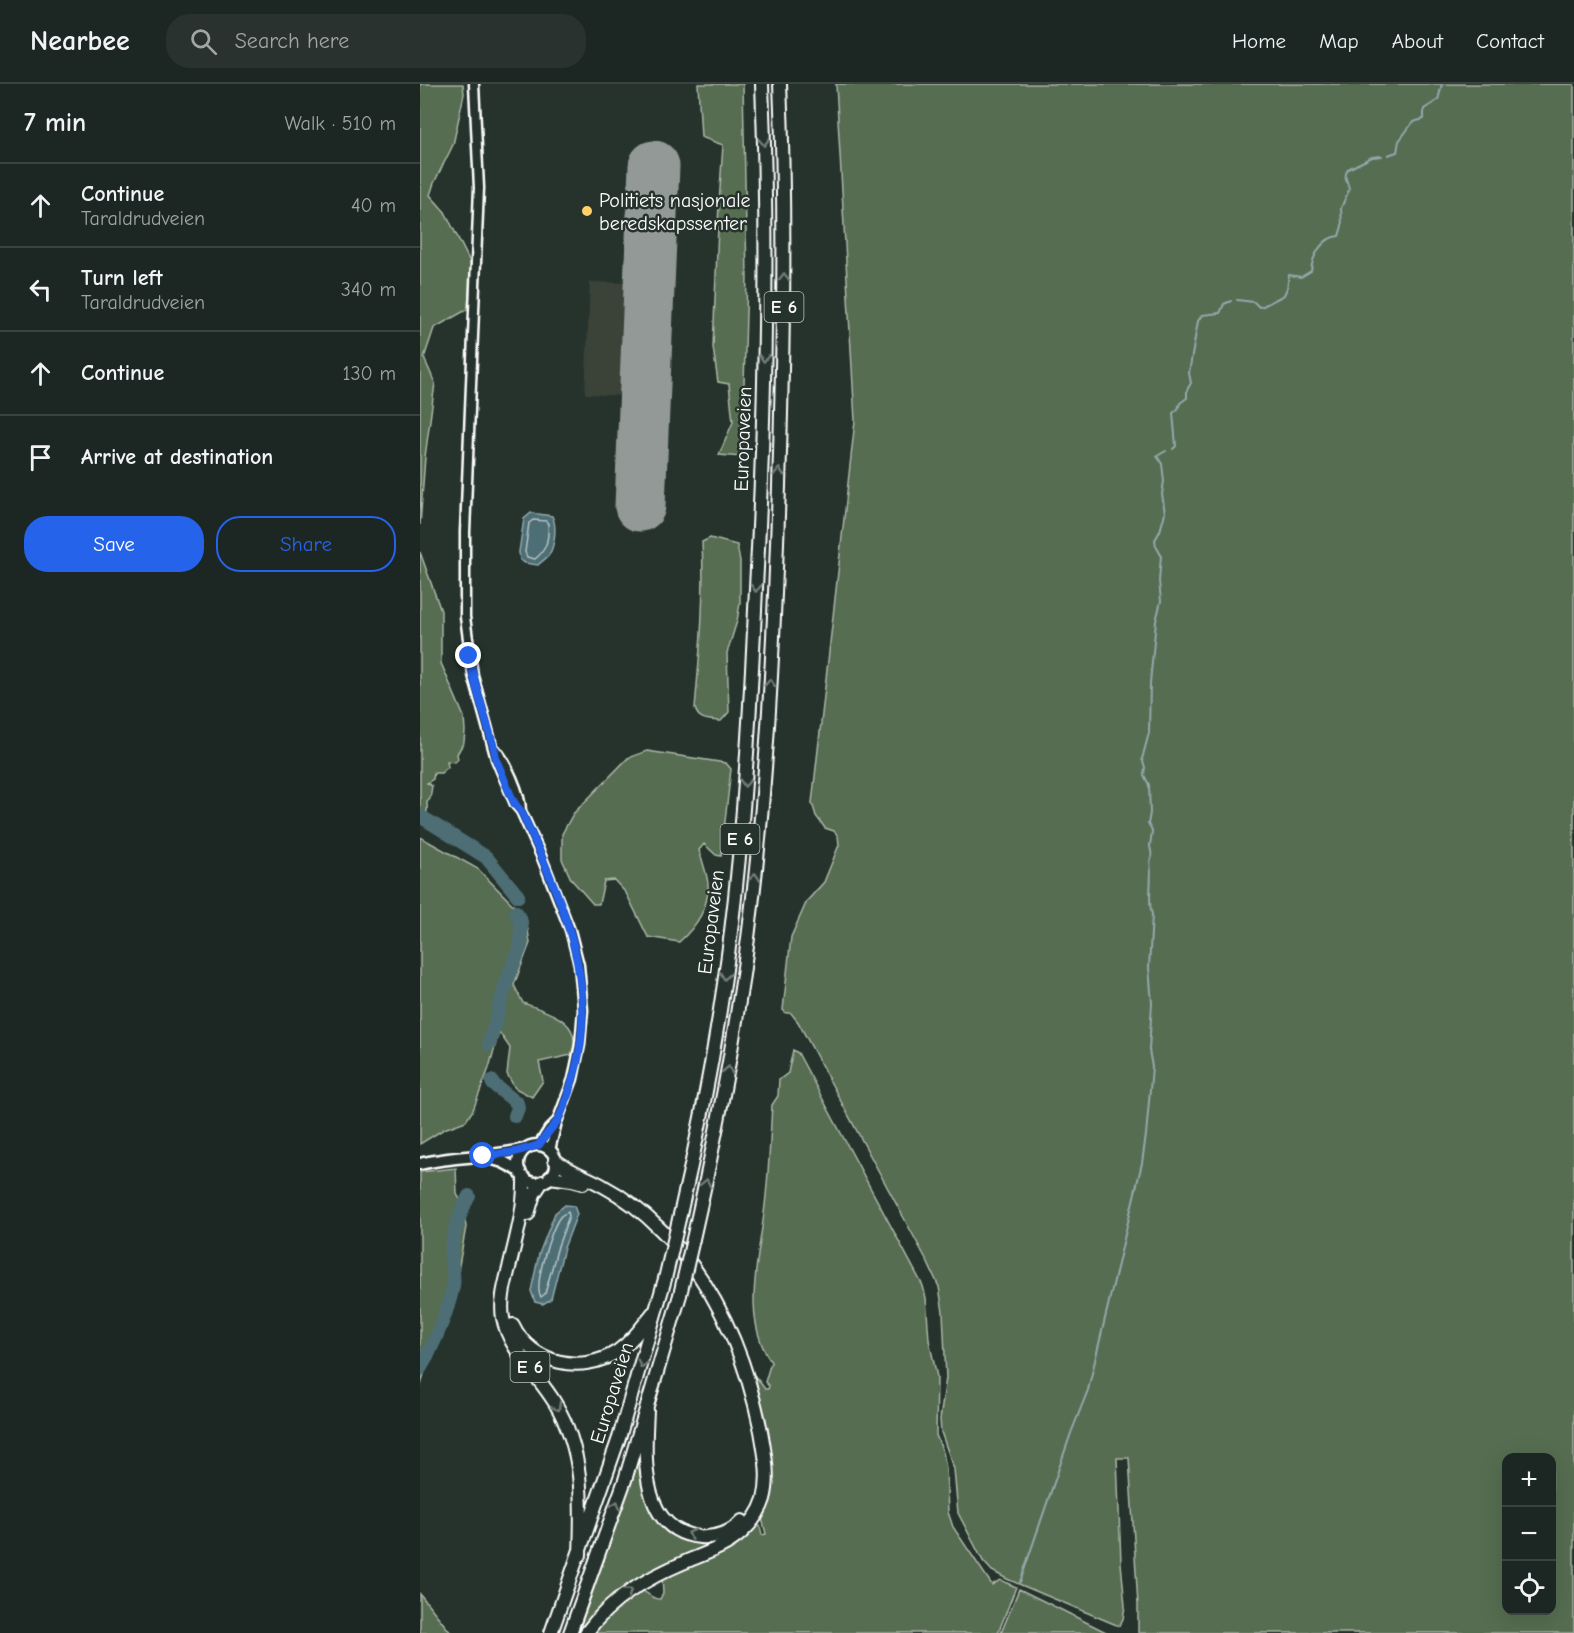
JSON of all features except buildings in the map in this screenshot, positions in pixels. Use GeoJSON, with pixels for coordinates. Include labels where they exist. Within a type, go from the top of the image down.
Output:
{"type":"FeatureCollection","features":[{"type":"Feature","properties":{"kind":"highway","name":"Europaveien"},"geometry":{"type":"LineString","coordinates":[[551,1633],[580,1555],[627,1412],[665,1279],[704,1101],[722,998],[746,770],[759,530],[764,397],[766,218],[762,84]]}},
{"type":"Feature","properties":{"kind":"highway","name":"Europaveien"},"geometry":{"type":"LineString","coordinates":[[570,1633],[625,1480],[680,1295],[715,1139],[747,946],[761,819],[777,531],[783,363],[784,218],[780,84]]}},
{"type":"Feature","properties":{"kind":"highway"},"geometry":{"type":"LineString","coordinates":[[553,1155],[574,1173],[606,1188],[641,1212],[681,1251],[702,1279],[721,1314],[746,1375],[757,1415],[767,1470],[763,1501],[742,1532],[723,1545],[638,1585],[613,1604],[586,1633]]}},
{"type":"Feature","properties":{"kind":"highway","name":"E 6"},"geometry":{"type":"LineString","coordinates":[[522,1174],[524,1201],[504,1289],[503,1319],[515,1346],[555,1403],[573,1443],[579,1466],[581,1491],[580,1555]]}},
{"type":"Feature","properties":{"kind":"highway","name":"E 6"},"geometry":{"type":"LineString","coordinates":[[647,1410],[647,1477],[652,1497],[665,1520],[686,1534],[704,1537],[726,1532],[752,1514],[760,1498],[763,1479],[756,1424],[738,1361],[709,1300],[673,1249],[634,1213],[589,1185],[572,1180],[546,1180],[531,1202],[511,1290],[511,1319],[523,1342],[537,1353],[554,1360],[573,1364],[596,1361],[626,1345],[657,1308]]}},
{"type":"Feature","properties":{"kind":"main road"},"geometry":{"type":"LineString","coordinates":[[420,1164],[483,1156],[539,1145],[553,1155],[555,1169],[546,1180],[532,1182],[503,1162],[483,1156]]}},
{"type":"Feature","properties":{"kind":"main road"},"geometry":{"type":"LineString","coordinates":[[522,1174],[519,1159],[525,1149]]}},
{"type":"Feature","properties":{"kind":"street"},"geometry":{"type":"LineString","coordinates":[[474,84],[479,188],[465,532],[465,617],[473,675],[494,749],[502,756],[515,804],[521,811],[570,930],[579,965],[582,987],[582,1021],[578,1058],[557,1122],[553,1155]]}},
{"type":"Feature","properties":{"kind":"street"},"geometry":{"type":"LineString","coordinates":[[539,1145],[549,1129],[557,1122]]}},
{"type":"Feature","properties":{"kind":"shaded area"},"geometry":{"type":"Polygon","coordinates":[[[590,282],[628,283],[623,396],[585,394],[590,282]]]}},
{"type":"Feature","properties":{"kind":"green space"},"geometry":{"type":"Polygon","coordinates":[[[420,84],[463,84],[464,94],[453,145],[430,195],[445,212],[471,264],[468,309],[434,328],[424,358],[435,383],[425,457],[420,525],[420,84]]]}},
{"type":"Feature","properties":{"kind":"green space"},"geometry":{"type":"Polygon","coordinates":[[[698,84],[743,84],[747,277],[742,457],[719,455],[733,422],[729,384],[718,382],[713,347],[723,145],[701,137],[698,84]]]}},
{"type":"Feature","properties":{"kind":"green space"},"geometry":{"type":"Polygon","coordinates":[[[836,84],[1574,84],[1574,1633],[1138,1633],[1129,1458],[1117,1458],[1125,1606],[1123,1619],[1119,1626],[992,1571],[983,1561],[958,1513],[954,1469],[941,1432],[940,1419],[946,1378],[943,1312],[939,1287],[798,1022],[791,1013],[783,1010],[791,937],[807,901],[824,882],[839,845],[838,836],[834,831],[825,828],[816,816],[812,803],[855,421],[836,84]]]}},
{"type":"Feature","properties":{"kind":"green space"},"geometry":{"type":"Polygon","coordinates":[[[710,538],[737,545],[740,561],[740,603],[727,653],[729,712],[721,721],[701,718],[695,708],[702,604],[702,542],[710,538]]]}},
{"type":"Feature","properties":{"kind":"green space"},"geometry":{"type":"Polygon","coordinates":[[[420,552],[441,611],[441,663],[464,717],[465,731],[464,742],[457,754],[458,759],[455,762],[447,761],[448,767],[441,773],[434,773],[433,779],[427,783],[432,786],[430,799],[427,802],[426,814],[420,819],[420,552]]]}},
{"type":"Feature","properties":{"kind":"green space"},"geometry":{"type":"Polygon","coordinates":[[[647,751],[726,763],[731,769],[721,856],[716,855],[704,844],[699,850],[706,871],[708,893],[704,909],[696,923],[679,942],[648,937],[626,893],[614,880],[604,881],[599,904],[593,904],[571,879],[562,859],[562,834],[573,814],[628,758],[647,751]]]}},
{"type":"Feature","properties":{"kind":"green space"},"geometry":{"type":"Polygon","coordinates":[[[420,837],[478,869],[526,918],[530,943],[514,985],[523,1003],[553,1014],[569,1026],[574,1043],[571,1055],[539,1062],[543,1081],[532,1097],[515,1088],[507,1074],[510,1048],[499,1032],[489,1068],[473,1110],[466,1121],[444,1129],[420,1144],[420,837]]]}},
{"type":"Feature","properties":{"kind":"green space"},"geometry":{"type":"Polygon","coordinates":[[[793,1050],[798,1053],[923,1286],[929,1340],[937,1377],[936,1435],[946,1468],[948,1512],[953,1527],[992,1585],[1000,1580],[1016,1587],[998,1633],[591,1633],[608,1614],[639,1590],[660,1599],[663,1593],[662,1578],[756,1526],[760,1526],[762,1535],[766,1534],[762,1518],[770,1497],[750,1376],[755,1376],[765,1389],[768,1389],[769,1386],[765,1382],[771,1362],[756,1325],[754,1285],[763,1224],[772,1105],[778,1096],[779,1080],[788,1073],[793,1050]]]}},
{"type":"Feature","properties":{"kind":"green space"},"geometry":{"type":"Polygon","coordinates":[[[456,1168],[457,1194],[463,1205],[466,1227],[455,1287],[444,1325],[426,1366],[420,1389],[420,1172],[456,1168]]]}},
{"type":"Feature","properties":{"kind":"green space"},"geometry":{"type":"Polygon","coordinates":[[[641,1454],[669,1527],[731,1536],[660,1570],[582,1633],[578,1633],[641,1454]]]}},
{"type":"Feature","properties":{"kind":"green space"},"geometry":{"type":"Polygon","coordinates":[[[1019,1589],[1108,1633],[1001,1633],[1019,1589]]]}},
{"type":"Feature","properties":{"kind":"green space"},"geometry":{"type":"Polygon","coordinates":[[[420,1594],[451,1633],[420,1633],[420,1594]]]}},
{"type":"Feature","properties":{"kind":"water"},"geometry":{"type":"Polygon","coordinates":[[[531,513],[552,516],[554,524],[553,546],[548,556],[538,565],[520,560],[524,519],[531,513]]]}},
{"type":"Feature","properties":{"kind":"water"},"geometry":{"type":"Polygon","coordinates":[[[565,1205],[574,1206],[577,1214],[564,1248],[551,1299],[543,1304],[535,1302],[531,1291],[539,1254],[555,1213],[565,1205]]]}},
{"type":"Feature","properties":{"kind":"waterway"},"geometry":{"type":"LineString","coordinates":[[1388,155],[1397,152],[1399,141],[1413,122],[1424,119],[1424,109],[1438,100],[1442,84]]}},
{"type":"Feature","properties":{"kind":"waterway"},"geometry":{"type":"LineString","coordinates":[[1237,300],[1254,302],[1259,307],[1263,306],[1284,295],[1289,275],[1301,277],[1311,271],[1313,260],[1319,249],[1328,240],[1339,236],[1342,226],[1341,208],[1349,190],[1346,172],[1372,157],[1382,156]]}},
{"type":"Feature","properties":{"kind":"waterway"},"geometry":{"type":"LineString","coordinates":[[1173,449],[1176,446],[1173,413],[1187,398],[1187,390],[1191,383],[1189,373],[1198,321],[1202,315],[1220,313],[1224,304],[1231,301]]}},
{"type":"Feature","properties":{"kind":"waterway"},"geometry":{"type":"LineString","coordinates":[[1020,1582],[1088,1390],[1142,1163],[1146,1135],[1152,1067],[1149,1050],[1152,1003],[1149,968],[1152,914],[1150,896],[1152,831],[1148,824],[1149,785],[1144,775],[1145,767],[1142,759],[1149,733],[1150,683],[1156,621],[1161,601],[1159,581],[1161,555],[1155,540],[1165,513],[1162,494],[1164,481],[1162,464],[1157,456],[1166,451]]}},
{"type":"Feature","properties":{"kind":"waterway"},"geometry":{"type":"LineString","coordinates":[[420,816],[486,857],[518,896]]}},
{"type":"Feature","properties":{"kind":"waterway"},"geometry":{"type":"LineString","coordinates":[[489,1044],[507,980],[521,946],[521,922],[516,912]]}},
{"type":"Feature","properties":{"kind":"waterway"},"geometry":{"type":"LineString","coordinates":[[492,1081],[517,1103],[515,1116]]}},
{"type":"Feature","properties":{"kind":"waterway"},"geometry":{"type":"LineString","coordinates":[[420,1369],[440,1329],[448,1306],[454,1279],[451,1259],[452,1243],[459,1218],[469,1196]]}},
{"type":"Feature","properties":{"kind":"runway"},"geometry":{"type":"LineString","coordinates":[[640,506],[654,166]]}},
{"type":"Feature","properties":{"kind":"place","name":"Politiets nasjonale beredskapssenter"},"geometry":{"type":"Point","coordinates":[587,211]}},
{"type":"Feature","properties":{"kind":"route"},"geometry":{"type":"LineString","coordinates":[[469,656],[496,759],[515,804],[521,811],[537,846],[575,945],[582,987],[583,1010],[576,1068],[557,1122],[549,1129],[539,1145],[515,1152],[483,1156]]}}]}
